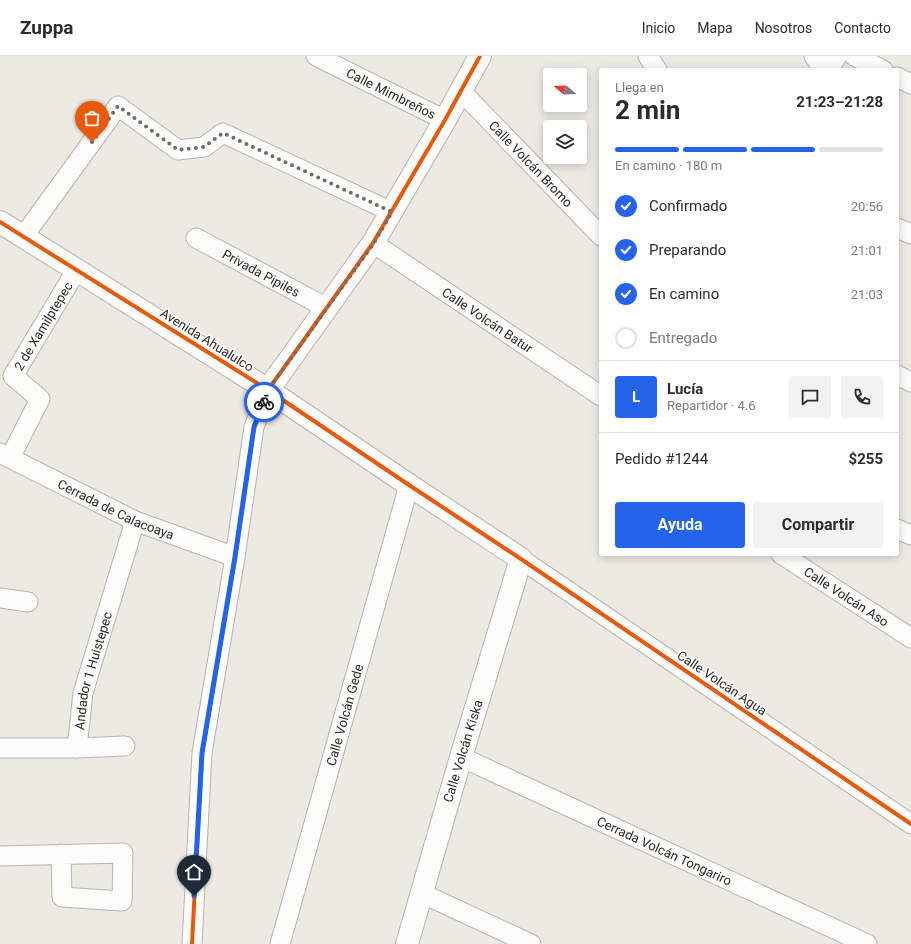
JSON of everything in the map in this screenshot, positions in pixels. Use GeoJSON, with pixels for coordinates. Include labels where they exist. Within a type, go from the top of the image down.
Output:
{"type":"FeatureCollection","features":[{"type":"Feature","properties":{"kind":"street","name":"Calle Mimbreños"},"geometry":{"type":"LineString","coordinates":[[316,56],[445,120]]}},
{"type":"Feature","properties":{"kind":"street"},"geometry":{"type":"LineString","coordinates":[[192,944],[202,753],[235,557],[254,427],[268,390],[374,243],[480,56]]}},
{"type":"Feature","properties":{"kind":"street"},"geometry":{"type":"LineString","coordinates":[[648,56],[657,68]]}},
{"type":"Feature","properties":{"kind":"street"},"geometry":{"type":"LineString","coordinates":[[814,56],[823,68]]}},
{"type":"Feature","properties":{"kind":"street"},"geometry":{"type":"LineString","coordinates":[[829,68],[837,56]]}},
{"type":"Feature","properties":{"kind":"street"},"geometry":{"type":"LineString","coordinates":[[854,56],[878,68]]}},
{"type":"Feature","properties":{"kind":"street"},"geometry":{"type":"LineString","coordinates":[[899,78],[911,84]]}},
{"type":"Feature","properties":{"kind":"street","name":"Calle Volcán Bromo"},"geometry":{"type":"LineString","coordinates":[[461,91],[599,234]]}},
{"type":"Feature","properties":{"kind":"street"},"geometry":{"type":"LineString","coordinates":[[23,237],[118,106],[178,150],[204,147],[223,133],[392,212]]}},
{"type":"Feature","properties":{"kind":"street","name":"Avenida Ahualulco"},"geometry":{"type":"LineString","coordinates":[[0,222],[268,390],[409,486],[521,559]]}},
{"type":"Feature","properties":{"kind":"street"},"geometry":{"type":"LineString","coordinates":[[899,229],[911,234]]}},
{"type":"Feature","properties":{"kind":"street","name":"Privada Pipiles"},"geometry":{"type":"LineString","coordinates":[[196,238],[326,308]]}},
{"type":"Feature","properties":{"kind":"street","name":"Calle Volcán Batur"},"geometry":{"type":"LineString","coordinates":[[374,243],[599,395]]}},
{"type":"Feature","properties":{"kind":"street","name":"2 de Xamilptepec"},"geometry":{"type":"LineString","coordinates":[[5,456],[40,399],[13,376],[76,271]]}},
{"type":"Feature","properties":{"kind":"street"},"geometry":{"type":"LineString","coordinates":[[899,376],[911,382]]}},
{"type":"Feature","properties":{"kind":"street","name":"Cerrada de Calacoaya"},"geometry":{"type":"LineString","coordinates":[[5,456],[135,520],[235,557]]}},
{"type":"Feature","properties":{"kind":"street","name":"Calle Volcán Gede"},"geometry":{"type":"LineString","coordinates":[[280,944],[409,486]]}},
{"type":"Feature","properties":{"kind":"street","name":"Andador 1 Huistepec"},"geometry":{"type":"LineString","coordinates":[[0,748],[77,748],[83,693],[135,520]]}},
{"type":"Feature","properties":{"kind":"street"},"geometry":{"type":"LineString","coordinates":[[899,530],[911,535]]}},
{"type":"Feature","properties":{"kind":"street","name":"Calle Volcán Aso"},"geometry":{"type":"LineString","coordinates":[[784,556],[911,638]]}},
{"type":"Feature","properties":{"kind":"street","name":"Calle Volcán Kiska"},"geometry":{"type":"LineString","coordinates":[[407,944],[461,757],[521,559]]}},
{"type":"Feature","properties":{"kind":"street","name":"Calle Volcán Agua"},"geometry":{"type":"LineString","coordinates":[[521,559],[911,824]]}},
{"type":"Feature","properties":{"kind":"street"},"geometry":{"type":"LineString","coordinates":[[0,598],[28,602]]}},
{"type":"Feature","properties":{"kind":"street"},"geometry":{"type":"LineString","coordinates":[[77,748],[125,746]]}},
{"type":"Feature","properties":{"kind":"street","name":"Cerrada Volcán Tongariro"},"geometry":{"type":"LineString","coordinates":[[461,757],[867,944]]}},
{"type":"Feature","properties":{"kind":"street"},"geometry":{"type":"LineString","coordinates":[[0,856],[61,854],[122,853],[122,901],[62,897],[61,854]]}},
{"type":"Feature","properties":{"kind":"street"},"geometry":{"type":"LineString","coordinates":[[422,893],[531,944]]}},
{"type":"Feature","properties":{"kind":"cycle path"},"geometry":{"type":"LineString","coordinates":[[192,944],[202,753],[235,557],[254,427],[268,390],[373,243],[445,120],[480,56]]}},
{"type":"Feature","properties":{"kind":"cycle path"},"geometry":{"type":"LineString","coordinates":[[0,222],[268,390],[521,559],[911,824]]}},
{"type":"Feature","properties":{"kind":"way so far"},"geometry":{"type":"LineString","coordinates":[[92,142],[118,106],[178,150],[204,147],[223,133],[392,212],[374,243],[268,390],[264,402]]}},
{"type":"Feature","properties":{"kind":"route"},"geometry":{"type":"LineString","coordinates":[[194,896],[202,753],[235,557],[254,427],[264,402]]}}]}
